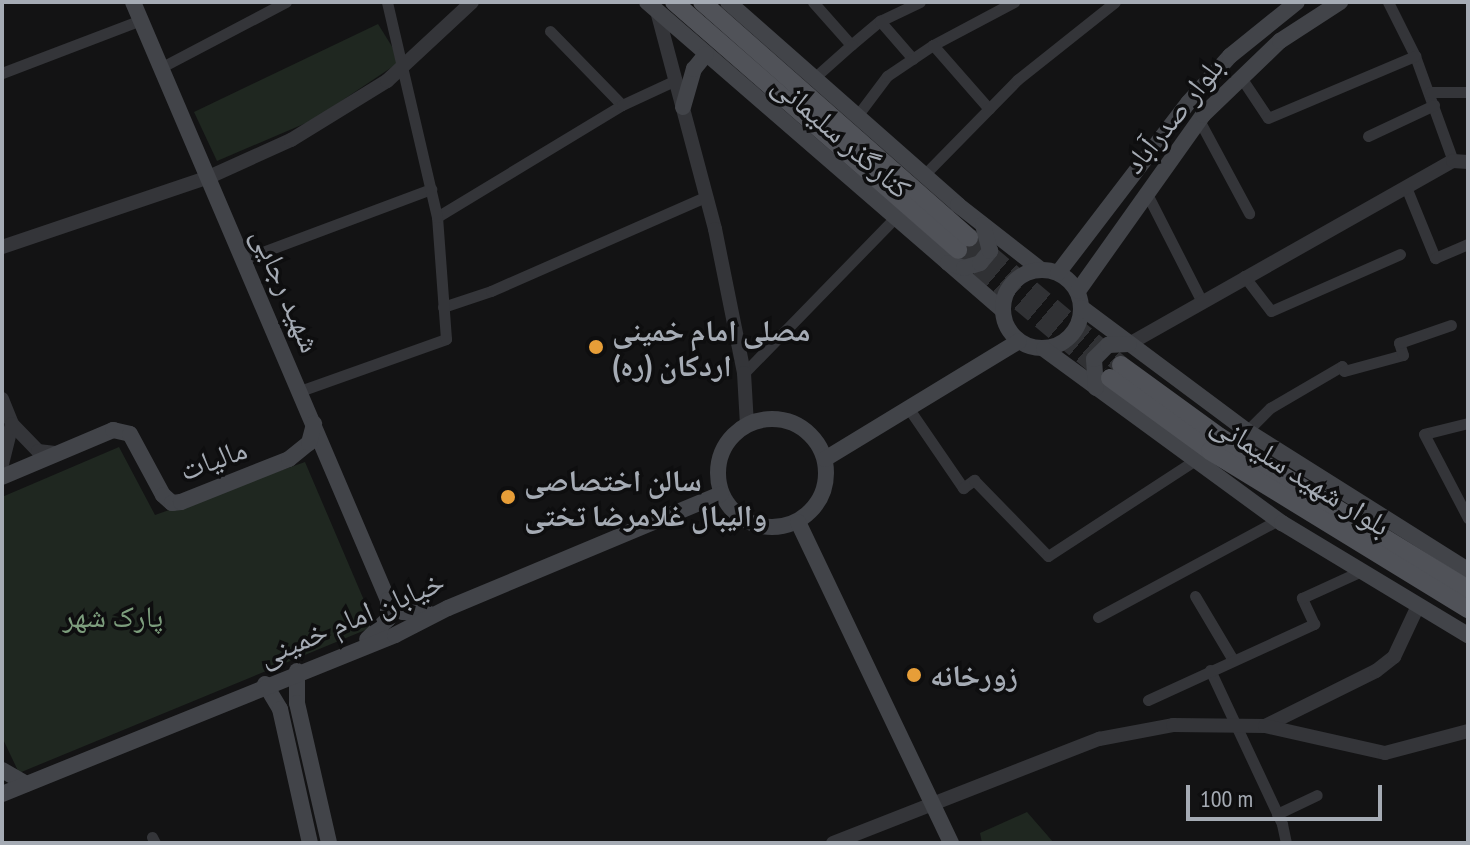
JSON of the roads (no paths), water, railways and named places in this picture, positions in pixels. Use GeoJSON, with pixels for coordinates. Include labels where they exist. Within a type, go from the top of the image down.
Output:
{"type":"FeatureCollection","features":[{"type":"Feature","properties":{"kind":"main road","name":"شهید رجایی"},"geometry":{"type":"LineString","coordinates":[[133,2],[388,600]]}},
{"type":"Feature","properties":{"kind":"main road"},"geometry":{"type":"LineString","coordinates":[[702,2],[970,237]]}},
{"type":"Feature","properties":{"kind":"main road","name":"کنارگذر سلیمانی"},"geometry":{"type":"LineString","coordinates":[[728,2],[924,175],[970,237],[1040,269]]}},
{"type":"Feature","properties":{"kind":"main road","name":"بلوار صدرآباد"},"geometry":{"type":"LineString","coordinates":[[1058,273],[1188,103],[1230,56],[1297,2]]}},
{"type":"Feature","properties":{"kind":"main road","name":"بلوار صدرآباد"},"geometry":{"type":"LineString","coordinates":[[1078,291],[1199,120],[1240,76],[1280,41],[1340,2]]}},
{"type":"Feature","properties":{"kind":"main road"},"geometry":{"type":"LineString","coordinates":[[659,5],[990,251],[980,263],[964,268],[942,261]]}},
{"type":"Feature","properties":{"kind":"main road","name":"کنارگذر سلیمانی"},"geometry":{"type":"LineString","coordinates":[[659,5],[706,54],[942,261],[1003,310]]}},
{"type":"Feature","properties":{"kind":"main road"},"geometry":{"type":"LineString","coordinates":[[683,107],[694,69],[706,54]]}},
{"type":"Feature","properties":{"kind":"main road"},"geometry":{"type":"LineString","coordinates":[[1044,349],[1075,331],[1082,308],[1078,291],[1058,273],[1040,269],[1016,279],[1003,310],[1006,325],[1019,341],[1109,377]]}},
{"type":"Feature","properties":{"kind":"main road"},"geometry":{"type":"LineString","coordinates":[[1082,308],[1247,431],[1468,570]]}},
{"type":"Feature","properties":{"kind":"main road"},"geometry":{"type":"LineString","coordinates":[[825,459],[1019,341]]}},
{"type":"Feature","properties":{"kind":"main road"},"geometry":{"type":"LineString","coordinates":[[1129,344],[1100,351],[1091,369],[1109,377],[1192,462],[1359,572],[1468,635]]}},
{"type":"Feature","properties":{"kind":"main road","name":"بلوار شهید سلیمانی"},"geometry":{"type":"LineString","coordinates":[[1109,377],[1245,453],[1468,589]]}},
{"type":"Feature","properties":{"kind":"main road","name":"بلوار شهید سلیمانی"},"geometry":{"type":"LineString","coordinates":[[1109,377],[1210,451],[1468,609]]}},
{"type":"Feature","properties":{"kind":"main road"},"geometry":{"type":"LineString","coordinates":[[762,419],[794,423],[808,432],[825,459],[823,495],[798,522],[762,527],[745,521],[721,494],[719,462],[734,434],[762,419]]}},
{"type":"Feature","properties":{"kind":"main road"},"geometry":{"type":"LineString","coordinates":[[289,459],[309,443],[314,424]]}},
{"type":"Feature","properties":{"kind":"main road","name":"مالیات"},"geometry":{"type":"LineString","coordinates":[[55,453],[113,430],[130,434],[172,503],[204,495],[289,459]]}},
{"type":"Feature","properties":{"kind":"main road"},"geometry":{"type":"LineString","coordinates":[[2,477],[55,453]]}},
{"type":"Feature","properties":{"kind":"main road"},"geometry":{"type":"LineString","coordinates":[[289,459],[311,458],[331,467]]}},
{"type":"Feature","properties":{"kind":"main road","name":"خیابان امام خمینی"},"geometry":{"type":"LineString","coordinates":[[2,794],[355,647],[395,635],[438,612],[721,494]]}},
{"type":"Feature","properties":{"kind":"main road"},"geometry":{"type":"LineString","coordinates":[[798,522],[930,805],[951,843]]}},
{"type":"Feature","properties":{"kind":"main road"},"geometry":{"type":"LineString","coordinates":[[388,600],[417,617],[438,612]]}},
{"type":"Feature","properties":{"kind":"main road"},"geometry":{"type":"LineString","coordinates":[[355,647],[380,630],[388,619],[388,600]]}},
{"type":"Feature","properties":{"kind":"main road"},"geometry":{"type":"LineString","coordinates":[[297,671],[297,703],[329,843]]}},
{"type":"Feature","properties":{"kind":"main road"},"geometry":{"type":"LineString","coordinates":[[265,684],[280,709],[310,843]]}},
{"type":"Feature","properties":{"kind":"main road"},"geometry":{"type":"LineString","coordinates":[[2,770],[26,784]]}},
{"type":"Feature","properties":{"kind":"street"},"geometry":{"type":"LineString","coordinates":[[162,67],[286,2]]}},
{"type":"Feature","properties":{"kind":"street"},"geometry":{"type":"LineString","coordinates":[[300,391],[446,339],[437,217],[387,2]]}},
{"type":"Feature","properties":{"kind":"street"},"geometry":{"type":"LineString","coordinates":[[2,247],[209,177],[345,110],[404,65],[472,2]]}},
{"type":"Feature","properties":{"kind":"street"},"geometry":{"type":"LineString","coordinates":[[813,2],[851,45]]}},
{"type":"Feature","properties":{"kind":"street"},"geometry":{"type":"LineString","coordinates":[[814,78],[880,21],[920,2]]}},
{"type":"Feature","properties":{"kind":"street"},"geometry":{"type":"LineString","coordinates":[[857,116],[887,76],[933,45],[1014,2]]}},
{"type":"Feature","properties":{"kind":"street"},"geometry":{"type":"LineString","coordinates":[[924,175],[989,109],[1115,2]]}},
{"type":"Feature","properties":{"kind":"street"},"geometry":{"type":"LineString","coordinates":[[1129,344],[1244,276],[1406,187],[1461,161],[1388,2]]}},
{"type":"Feature","properties":{"kind":"street"},"geometry":{"type":"LineString","coordinates":[[659,5],[707,196],[744,373],[747,425]]}},
{"type":"Feature","properties":{"kind":"street"},"geometry":{"type":"LineString","coordinates":[[2,73],[141,20]]}},
{"type":"Feature","properties":{"kind":"street"},"geometry":{"type":"LineString","coordinates":[[880,21],[913,59]]}},
{"type":"Feature","properties":{"kind":"street"},"geometry":{"type":"LineString","coordinates":[[550,31],[622,105]]}},
{"type":"Feature","properties":{"kind":"street"},"geometry":{"type":"LineString","coordinates":[[933,45],[989,109]]}},
{"type":"Feature","properties":{"kind":"street"},"geometry":{"type":"LineString","coordinates":[[1240,76],[1268,118],[1415,56]]}},
{"type":"Feature","properties":{"kind":"street"},"geometry":{"type":"LineString","coordinates":[[437,217],[622,105],[676,80]]}},
{"type":"Feature","properties":{"kind":"street"},"geometry":{"type":"LineString","coordinates":[[1430,92],[1468,92]]}},
{"type":"Feature","properties":{"kind":"street"},"geometry":{"type":"LineString","coordinates":[[1368,136],[1434,105]]}},
{"type":"Feature","properties":{"kind":"street"},"geometry":{"type":"LineString","coordinates":[[1199,120],[1249,213]]}},
{"type":"Feature","properties":{"kind":"street"},"geometry":{"type":"LineString","coordinates":[[1406,187],[1435,258],[1468,244]]}},
{"type":"Feature","properties":{"kind":"street"},"geometry":{"type":"LineString","coordinates":[[244,259],[431,189]]}},
{"type":"Feature","properties":{"kind":"street"},"geometry":{"type":"LineString","coordinates":[[1146,192],[1201,300]]}},
{"type":"Feature","properties":{"kind":"street"},"geometry":{"type":"LineString","coordinates":[[443,307],[491,291],[707,196]]}},
{"type":"Feature","properties":{"kind":"street"},"geometry":{"type":"LineString","coordinates":[[744,373],[894,219]]}},
{"type":"Feature","properties":{"kind":"street"},"geometry":{"type":"LineString","coordinates":[[1244,276],[1271,311],[1400,254]]}},
{"type":"Feature","properties":{"kind":"street"},"geometry":{"type":"LineString","coordinates":[[1247,431],[1270,408],[1342,366],[1344,371],[1403,355],[1399,343],[1451,325]]}},
{"type":"Feature","properties":{"kind":"street"},"geometry":{"type":"LineString","coordinates":[[2,399],[12,424],[38,451],[55,453]]}},
{"type":"Feature","properties":{"kind":"street"},"geometry":{"type":"LineString","coordinates":[[909,409],[963,488],[974,480],[1048,556],[1192,462]]}},
{"type":"Feature","properties":{"kind":"street"},"geometry":{"type":"LineString","coordinates":[[1468,423],[1424,434],[1468,518]]}},
{"type":"Feature","properties":{"kind":"street"},"geometry":{"type":"LineString","coordinates":[[2,464],[12,424]]}},
{"type":"Feature","properties":{"kind":"street"},"geometry":{"type":"LineString","coordinates":[[1098,617],[1278,520]]}},
{"type":"Feature","properties":{"kind":"street"},"geometry":{"type":"LineString","coordinates":[[1148,700],[1314,624],[1302,598],[1359,572]]}},
{"type":"Feature","properties":{"kind":"street"},"geometry":{"type":"LineString","coordinates":[[1195,596],[1233,660]]}},
{"type":"Feature","properties":{"kind":"street"},"geometry":{"type":"LineString","coordinates":[[1265,726],[1376,671],[1394,657],[1418,606]]}},
{"type":"Feature","properties":{"kind":"street"},"geometry":{"type":"LineString","coordinates":[[1210,670],[1277,814],[1286,843]]}},
{"type":"Feature","properties":{"kind":"street"},"geometry":{"type":"LineString","coordinates":[[833,843],[1099,739],[1173,725],[1265,726],[1385,753],[1468,731]]}},
{"type":"Feature","properties":{"kind":"street"},"geometry":{"type":"LineString","coordinates":[[1277,814],[1317,795]]}},
{"type":"Feature","properties":{"kind":"tunnel"},"geometry":{"type":"LineString","coordinates":[[969,237],[1121,365]]}},
{"type":"Feature","properties":{"kind":"tunnel"},"geometry":{"type":"LineString","coordinates":[[958,250],[1103,372]]}},
{"type":"Feature","properties":{"kind":"place","name":"مصلی امام خمینی (ره) اردکان"},"geometry":{"type":"Point","coordinates":[596,347]}},
{"type":"Feature","properties":{"kind":"place","name":"سالن اختصاصی والیبال غلامرضا تختی"},"geometry":{"type":"Point","coordinates":[508,497]}},
{"type":"Feature","properties":{"kind":"place","name":"زورخانه"},"geometry":{"type":"Point","coordinates":[914,675]}},
{"type":"Feature","properties":{"kind":"park label","name":"پارک شهر"},"geometry":{"type":"Point","coordinates":[113,616]}}]}
